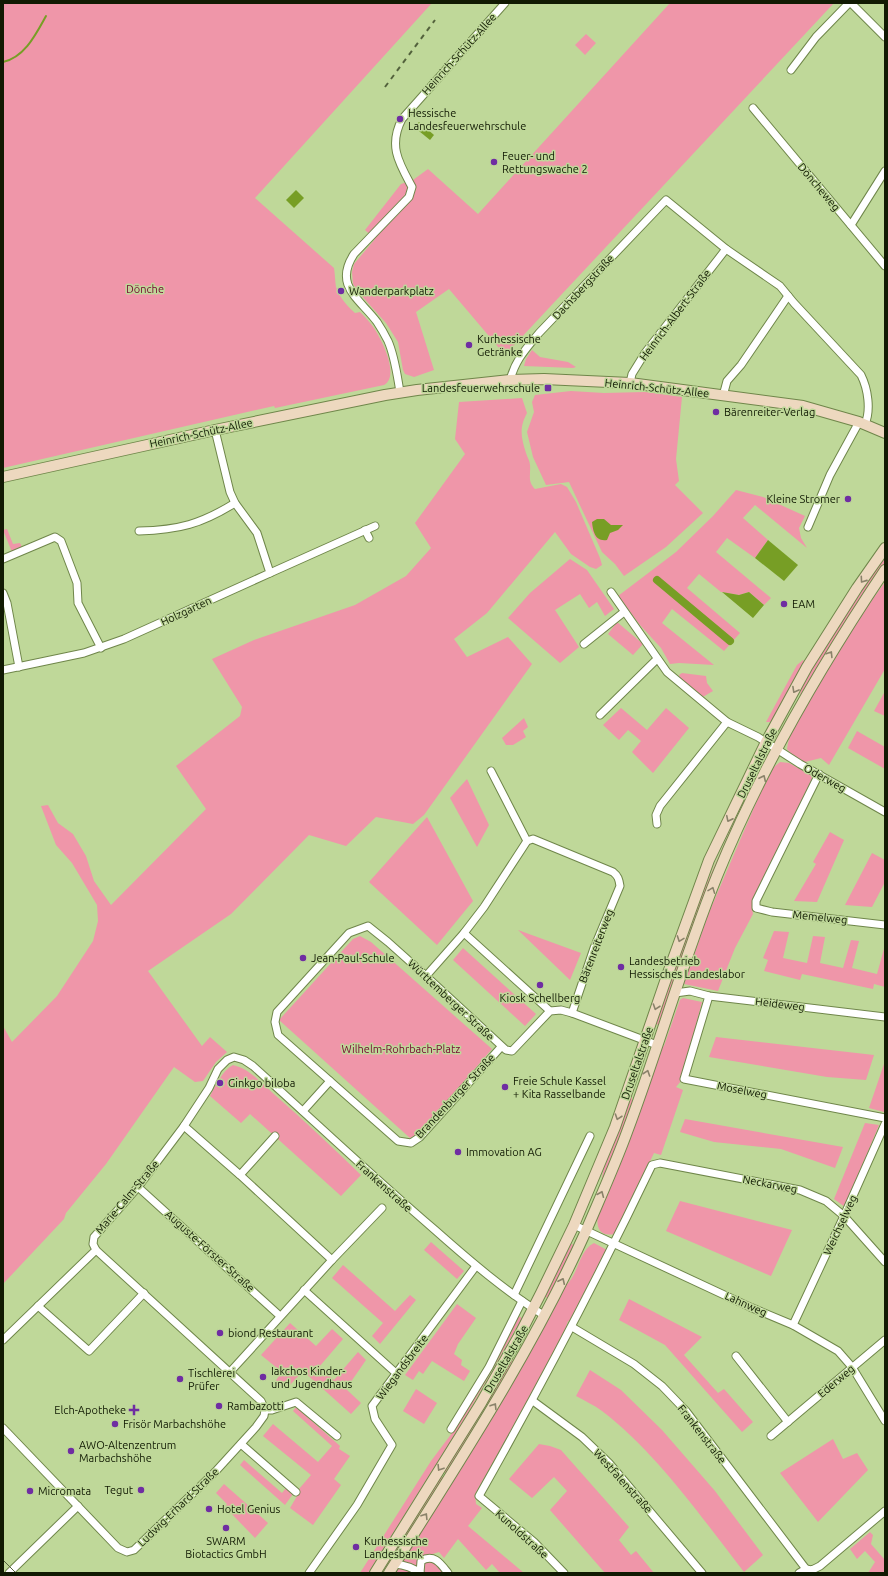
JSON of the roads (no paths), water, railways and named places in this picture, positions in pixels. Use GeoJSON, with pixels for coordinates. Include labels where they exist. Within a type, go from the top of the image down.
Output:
{"type":"FeatureCollection","features":[{"type":"Feature","properties":{"kind":"main road","name":"Heinrich-Schütz-Allee"},"geometry":{"type":"LineString","coordinates":[[3,477],[215,430],[400,392],[510,380],[544,379],[630,383],[803,406],[862,423],[885,433]]}},
{"type":"Feature","properties":{"kind":"main road","name":"Druseltalstraße"},"geometry":{"type":"LineString","coordinates":[[375,1573],[481,1403],[533,1309],[574,1225],[615,1127],[709,860],[766,742],[807,667],[857,588],[885,548]]}},
{"type":"Feature","properties":{"kind":"main road","name":"Druseltalstraße"},"geometry":{"type":"LineString","coordinates":[[392,1569],[499,1397],[545,1316],[586,1230],[627,1132],[718,874],[776,749],[818,673],[885,570]]}},
{"type":"Feature","properties":{"kind":"street","name":"Heinrich-Schütz-Allee"},"geometry":{"type":"LineString","coordinates":[[400,392],[395,363],[388,342],[377,322],[350,290],[346,274],[348,263],[354,254],[410,197],[412,192],[412,187],[396,154],[396,130],[402,119],[505,3]]}},
{"type":"Feature","properties":{"kind":"street"},"geometry":{"type":"LineString","coordinates":[[791,70],[816,37],[850,3],[885,37]]}},
{"type":"Feature","properties":{"kind":"street","name":"Döncheweg"},"geometry":{"type":"LineString","coordinates":[[753,108],[885,266]]}},
{"type":"Feature","properties":{"kind":"street"},"geometry":{"type":"LineString","coordinates":[[851,225],[885,171]]}},
{"type":"Feature","properties":{"kind":"street","name":"Dachsbergstraße"},"geometry":{"type":"LineString","coordinates":[[510,380],[514,366],[520,356],[539,333],[666,200],[726,249]]}},
{"type":"Feature","properties":{"kind":"street"},"geometry":{"type":"LineString","coordinates":[[726,249],[780,286],[862,375],[865,382],[868,416],[862,423],[830,475],[808,527]]}},
{"type":"Feature","properties":{"kind":"street","name":"Heinrich-Albert-Straße"},"geometry":{"type":"LineString","coordinates":[[630,383],[632,374],[645,353],[726,249]]}},
{"type":"Feature","properties":{"kind":"street"},"geometry":{"type":"LineString","coordinates":[[723,396],[727,381],[741,365],[788,296]]}},
{"type":"Feature","properties":{"kind":"street"},"geometry":{"type":"LineString","coordinates":[[215,430],[230,492],[235,503],[257,533],[270,573]]}},
{"type":"Feature","properties":{"kind":"street"},"geometry":{"type":"LineString","coordinates":[[139,531],[164,530],[189,526],[222,511],[235,503]]}},
{"type":"Feature","properties":{"kind":"street","name":"Holzgarten"},"geometry":{"type":"LineString","coordinates":[[3,670],[101,648],[375,526]]}},
{"type":"Feature","properties":{"kind":"street"},"geometry":{"type":"LineString","coordinates":[[366,530],[369,538]]}},
{"type":"Feature","properties":{"kind":"street"},"geometry":{"type":"LineString","coordinates":[[3,560],[55,537],[61,541],[77,583],[78,604],[101,648]]}},
{"type":"Feature","properties":{"kind":"street","name":"Oderweg"},"geometry":{"type":"LineString","coordinates":[[611,592],[667,672],[727,722],[766,742],[885,812]]}},
{"type":"Feature","properties":{"kind":"street"},"geometry":{"type":"LineString","coordinates":[[3,593],[7,603],[19,667]]}},
{"type":"Feature","properties":{"kind":"street"},"geometry":{"type":"LineString","coordinates":[[584,644],[624,612]]}},
{"type":"Feature","properties":{"kind":"street"},"geometry":{"type":"LineString","coordinates":[[600,715],[657,659]]}},
{"type":"Feature","properties":{"kind":"street"},"geometry":{"type":"LineString","coordinates":[[657,824],[656,815],[660,806],[727,722]]}},
{"type":"Feature","properties":{"kind":"street"},"geometry":{"type":"LineString","coordinates":[[426,976],[464,933],[487,903],[527,841],[491,771]]}},
{"type":"Feature","properties":{"kind":"street","name":"Memelweg"},"geometry":{"type":"LineString","coordinates":[[820,774],[756,901],[756,908],[772,912],[885,925]]}},
{"type":"Feature","properties":{"kind":"street","name":"Bärenreiterweg"},"geometry":{"type":"LineString","coordinates":[[527,841],[533,839],[613,872],[619,880],[620,886],[594,948],[572,1013]]}},
{"type":"Feature","properties":{"kind":"street","name":"Württemberger Straße"},"geometry":{"type":"LineString","coordinates":[[330,1081],[278,1035],[275,1022],[277,1012],[349,933],[368,926],[426,976],[501,1047]]}},
{"type":"Feature","properties":{"kind":"street"},"geometry":{"type":"LineString","coordinates":[[464,933],[550,1011],[561,1010],[572,1013],[657,1045]]}},
{"type":"Feature","properties":{"kind":"street","name":"Heideweg"},"geometry":{"type":"LineString","coordinates":[[675,993],[690,991],[709,996],[885,1017]]}},
{"type":"Feature","properties":{"kind":"street","name":"Moselweg"},"geometry":{"type":"LineString","coordinates":[[709,996],[684,1079],[885,1118]]}},
{"type":"Feature","properties":{"kind":"street","name":"Brandenburger Straße"},"geometry":{"type":"LineString","coordinates":[[330,1081],[398,1141],[411,1142],[420,1137],[501,1047],[512,1052],[550,1011]]}},
{"type":"Feature","properties":{"kind":"street","name":"Frankenstraße"},"geometry":{"type":"LineString","coordinates":[[226,1060],[234,1057],[244,1060],[303,1111],[399,1200],[476,1266],[533,1309],[545,1316]]}},
{"type":"Feature","properties":{"kind":"street","name":"Marie-Calm-Straße"},"geometry":{"type":"LineString","coordinates":[[3,1340],[96,1250],[94,1237],[138,1187],[184,1126],[209,1088],[218,1069],[226,1060]]}},
{"type":"Feature","properties":{"kind":"street"},"geometry":{"type":"LineString","coordinates":[[303,1111],[330,1081]]}},
{"type":"Feature","properties":{"kind":"street","name":"Weichselweg"},"geometry":{"type":"LineString","coordinates":[[793,1325],[885,1124]]}},
{"type":"Feature","properties":{"kind":"street"},"geometry":{"type":"LineString","coordinates":[[184,1126],[240,1175],[332,1260]]}},
{"type":"Feature","properties":{"kind":"street"},"geometry":{"type":"LineString","coordinates":[[240,1175],[275,1136]]}},
{"type":"Feature","properties":{"kind":"street"},"geometry":{"type":"LineString","coordinates":[[514,1295],[590,1136]]}},
{"type":"Feature","properties":{"kind":"street","name":"Neckarweg"},"geometry":{"type":"LineString","coordinates":[[615,1244],[652,1165],[660,1163],[800,1190],[826,1201],[844,1216],[885,1262]]}},
{"type":"Feature","properties":{"kind":"street","name":"Auguste-Förster-Straße"},"geometry":{"type":"LineString","coordinates":[[138,1187],[280,1316]]}},
{"type":"Feature","properties":{"kind":"street"},"geometry":{"type":"LineString","coordinates":[[230,1372],[304,1290],[382,1208]]}},
{"type":"Feature","properties":{"kind":"street","name":"Lahnweg"},"geometry":{"type":"LineString","coordinates":[[574,1225],[750,1307],[793,1325],[838,1351],[852,1367],[885,1422]]}},
{"type":"Feature","properties":{"kind":"street"},"geometry":{"type":"LineString","coordinates":[[533,1401],[615,1244]]}},
{"type":"Feature","properties":{"kind":"street"},"geometry":{"type":"LineString","coordinates":[[96,1250],[261,1401],[265,1410],[272,1410],[296,1402],[336,1436]]}},
{"type":"Feature","properties":{"kind":"street","name":"Wiegandsbreite"},"geometry":{"type":"LineString","coordinates":[[310,1573],[357,1505],[392,1445],[375,1419],[372,1406],[476,1266]]}},
{"type":"Feature","properties":{"kind":"street"},"geometry":{"type":"LineString","coordinates":[[304,1290],[397,1374]]}},
{"type":"Feature","properties":{"kind":"street"},"geometry":{"type":"LineString","coordinates":[[38,1306],[89,1351],[144,1293]]}},
{"type":"Feature","properties":{"kind":"street","name":"Druseltalstraße"},"geometry":{"type":"LineString","coordinates":[[451,1429],[489,1367],[522,1301]]}},
{"type":"Feature","properties":{"kind":"street","name":"Frankenstraße"},"geometry":{"type":"LineString","coordinates":[[572,1327],[634,1364],[662,1386],[686,1411],[806,1569]]}},
{"type":"Feature","properties":{"kind":"street","name":"Ederweg"},"geometry":{"type":"LineString","coordinates":[[771,1436],[885,1340]]}},
{"type":"Feature","properties":{"kind":"street"},"geometry":{"type":"LineString","coordinates":[[736,1356],[788,1422]]}},
{"type":"Feature","properties":{"kind":"street","name":"Kunoldstraße"},"geometry":{"type":"LineString","coordinates":[[533,1401],[479,1496],[534,1542],[564,1573]]}},
{"type":"Feature","properties":{"kind":"street","name":"Westfalenstraße"},"geometry":{"type":"LineString","coordinates":[[533,1401],[582,1437],[609,1463],[702,1573]]}},
{"type":"Feature","properties":{"kind":"street","name":"Ludwig-Erhard-Straße"},"geometry":{"type":"LineString","coordinates":[[78,1506],[118,1548],[127,1552],[134,1550],[215,1472],[256,1427],[264,1416],[265,1410]]}},
{"type":"Feature","properties":{"kind":"street"},"geometry":{"type":"LineString","coordinates":[[3,1428],[78,1506],[9,1573]]}},
{"type":"Feature","properties":{"kind":"street"},"geometry":{"type":"LineString","coordinates":[[241,1444],[296,1492]]}},
{"type":"Feature","properties":{"kind":"street"},"geometry":{"type":"LineString","coordinates":[[799,1573],[806,1569],[812,1570],[820,1566],[885,1511]]}},
{"type":"Feature","properties":{"kind":"street"},"geometry":{"type":"LineString","coordinates":[[420,1573],[421,1562],[428,1558],[437,1560],[448,1573]]}},
{"type":"Feature","properties":{"kind":"street"},"geometry":{"type":"LineString","coordinates":[[392,1569],[405,1565],[420,1573]]}},
{"type":"Feature","properties":{"kind":"waterway"},"geometry":{"type":"LineString","coordinates":[[3,62],[11,59],[24,50],[34,37],[46,16]]}},
{"type":"Feature","properties":{"kind":"waterway"},"geometry":{"type":"LineString","coordinates":[[657,580],[730,641]]}},
{"type":"Feature","properties":{"kind":"tram line"},"geometry":{"type":"LineString","coordinates":[[3,1560],[16,1573]]}},
{"type":"Feature","properties":{"kind":"railway"},"geometry":{"type":"LineString","coordinates":[[385,87],[435,20]]}},
{"type":"Feature","properties":{"kind":"place","name":"Hessische Landesfeuerwehrschule"},"geometry":{"type":"Point","coordinates":[400,119]}},
{"type":"Feature","properties":{"kind":"place","name":"Feuer- und Rettungswache 2"},"geometry":{"type":"Point","coordinates":[494,162]}},
{"type":"Feature","properties":{"kind":"place","name":"Wanderparkplatz"},"geometry":{"type":"Point","coordinates":[341,291]}},
{"type":"Feature","properties":{"kind":"place","name":"Kurhessische Getränke"},"geometry":{"type":"Point","coordinates":[469,345]}},
{"type":"Feature","properties":{"kind":"place","name":"Landesfeuerwehrschule"},"geometry":{"type":"Point","coordinates":[548,388]}},
{"type":"Feature","properties":{"kind":"place","name":"Bärenreiter-Verlag"},"geometry":{"type":"Point","coordinates":[716,412]}},
{"type":"Feature","properties":{"kind":"place","name":"Kleine Stromer"},"geometry":{"type":"Point","coordinates":[848,499]}},
{"type":"Feature","properties":{"kind":"place","name":"EAM"},"geometry":{"type":"Point","coordinates":[784,604]}},
{"type":"Feature","properties":{"kind":"place","name":"Jean-Paul-Schule"},"geometry":{"type":"Point","coordinates":[303,958]}},
{"type":"Feature","properties":{"kind":"place","name":"Landesbetrieb Hessisches Landeslabor"},"geometry":{"type":"Point","coordinates":[621,967]}},
{"type":"Feature","properties":{"kind":"place","name":"Kiosk Schellberg"},"geometry":{"type":"Point","coordinates":[540,985]}},
{"type":"Feature","properties":{"kind":"place","name":"Ginkgo biloba"},"geometry":{"type":"Point","coordinates":[220,1083]}},
{"type":"Feature","properties":{"kind":"place","name":"Freie Schule Kassel + Kita Rasselbande"},"geometry":{"type":"Point","coordinates":[505,1087]}},
{"type":"Feature","properties":{"kind":"place","name":"Immovation AG"},"geometry":{"type":"Point","coordinates":[458,1152]}},
{"type":"Feature","properties":{"kind":"place","name":"biond Restaurant"},"geometry":{"type":"Point","coordinates":[220,1333]}},
{"type":"Feature","properties":{"kind":"place","name":"Iakchos Kinder- und Jugendhaus"},"geometry":{"type":"Point","coordinates":[263,1377]}},
{"type":"Feature","properties":{"kind":"place","name":"Tischlerei Prüfer"},"geometry":{"type":"Point","coordinates":[180,1379]}},
{"type":"Feature","properties":{"kind":"place","name":"Rambazotti"},"geometry":{"type":"Point","coordinates":[219,1406]}},
{"type":"Feature","properties":{"kind":"place","name":"Elch-Apotheke"},"geometry":{"type":"Point","coordinates":[134,1410]}},
{"type":"Feature","properties":{"kind":"place","name":"Frisör Marbachshöhe"},"geometry":{"type":"Point","coordinates":[115,1424]}},
{"type":"Feature","properties":{"kind":"place","name":"AWO-Altenzentrum Marbachshöhe"},"geometry":{"type":"Point","coordinates":[71,1451]}},
{"type":"Feature","properties":{"kind":"place","name":"Tegut"},"geometry":{"type":"Point","coordinates":[141,1490]}},
{"type":"Feature","properties":{"kind":"place","name":"Micromata"},"geometry":{"type":"Point","coordinates":[30,1491]}},
{"type":"Feature","properties":{"kind":"place","name":"Hotel Genius"},"geometry":{"type":"Point","coordinates":[209,1509]}},
{"type":"Feature","properties":{"kind":"place","name":"SWARM Biotactics GmbH"},"geometry":{"type":"Point","coordinates":[226,1528]}},
{"type":"Feature","properties":{"kind":"place","name":"Kurhessische Landesbank"},"geometry":{"type":"Point","coordinates":[356,1547]}},
{"type":"Feature","properties":{"kind":"park label","name":"Dönche"},"geometry":{"type":"Point","coordinates":[145,289]}},
{"type":"Feature","properties":{"kind":"park label","name":"Wilhelm-Rohrbach-Platz"},"geometry":{"type":"Point","coordinates":[401,1049]}}]}
